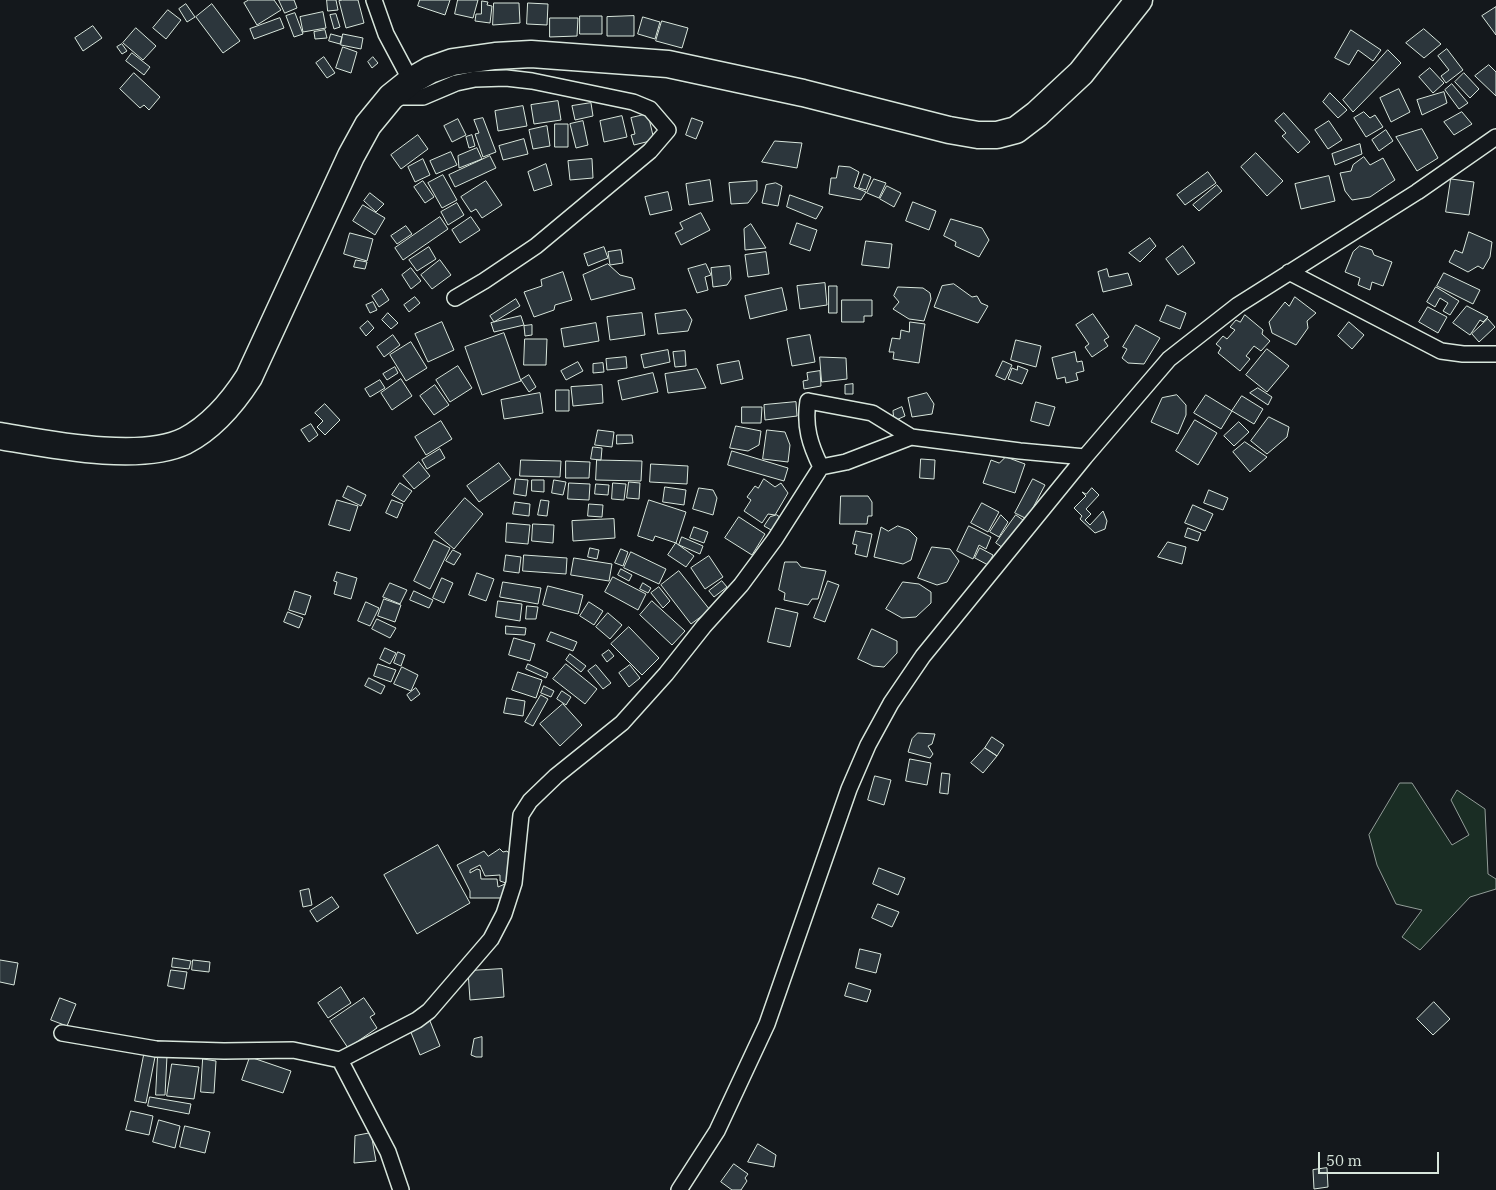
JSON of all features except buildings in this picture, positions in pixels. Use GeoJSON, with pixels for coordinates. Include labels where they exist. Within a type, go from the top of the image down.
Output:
{"type":"FeatureCollection","features":[{"type":"Feature","properties":{"kind":"highway"},"geometry":{"type":"LineString","coordinates":[[0,436],[66,447],[145,450],[184,442],[207,426],[235,398],[249,377],[351,156],[368,125],[391,97],[411,80],[430,70],[453,62],[495,56],[573,55],[668,64],[803,93],[949,130],[978,135],[998,135],[1016,130],[1081,73],[1139,0]]}},
{"type":"Feature","properties":{"kind":"street"},"geometry":{"type":"LineString","coordinates":[[374,0],[386,34],[411,80]]}},
{"type":"Feature","properties":{"kind":"street"},"geometry":{"type":"LineString","coordinates":[[391,97],[423,97],[456,83],[475,79],[506,78],[532,81],[633,102],[650,109],[668,130],[650,151],[536,246],[484,282],[455,298]]}},
{"type":"Feature","properties":{"kind":"street"},"geometry":{"type":"LineString","coordinates":[[679,1190],[717,1131],[767,1024],[848,789],[891,703],[924,656],[1085,457],[1169,360],[1238,305],[1417,192],[1496,137]]}},
{"type":"Feature","properties":{"kind":"street"},"geometry":{"type":"LineString","coordinates":[[1289,272],[1441,351],[1463,354],[1496,354]]}},
{"type":"Feature","properties":{"kind":"street"},"geometry":{"type":"LineString","coordinates":[[821,467],[811,446],[806,428],[808,401],[872,412],[911,437],[1020,452],[1085,457]]}},
{"type":"Feature","properties":{"kind":"street"},"geometry":{"type":"LineString","coordinates":[[62,1033],[156,1049],[224,1051],[294,1050],[340,1060],[417,1020],[428,1011],[491,939],[504,914],[514,883],[517,832],[521,815],[530,800],[556,776],[622,723],[666,674],[704,626],[742,584],[770,547],[821,467],[872,453],[911,437]]}},
{"type":"Feature","properties":{"kind":"street"},"geometry":{"type":"LineString","coordinates":[[340,1060],[388,1152],[401,1190]]}},
{"type":"Feature","properties":{"kind":"green space"},"geometry":{"type":"Polygon","coordinates":[[[1400,783],[1412,783],[1452,845],[1469,835],[1451,800],[1457,790],[1485,809],[1488,874],[1496,879],[1496,889],[1470,897],[1420,950],[1402,937],[1422,910],[1396,904],[1377,865],[1369,835],[1400,783]]]}}]}
